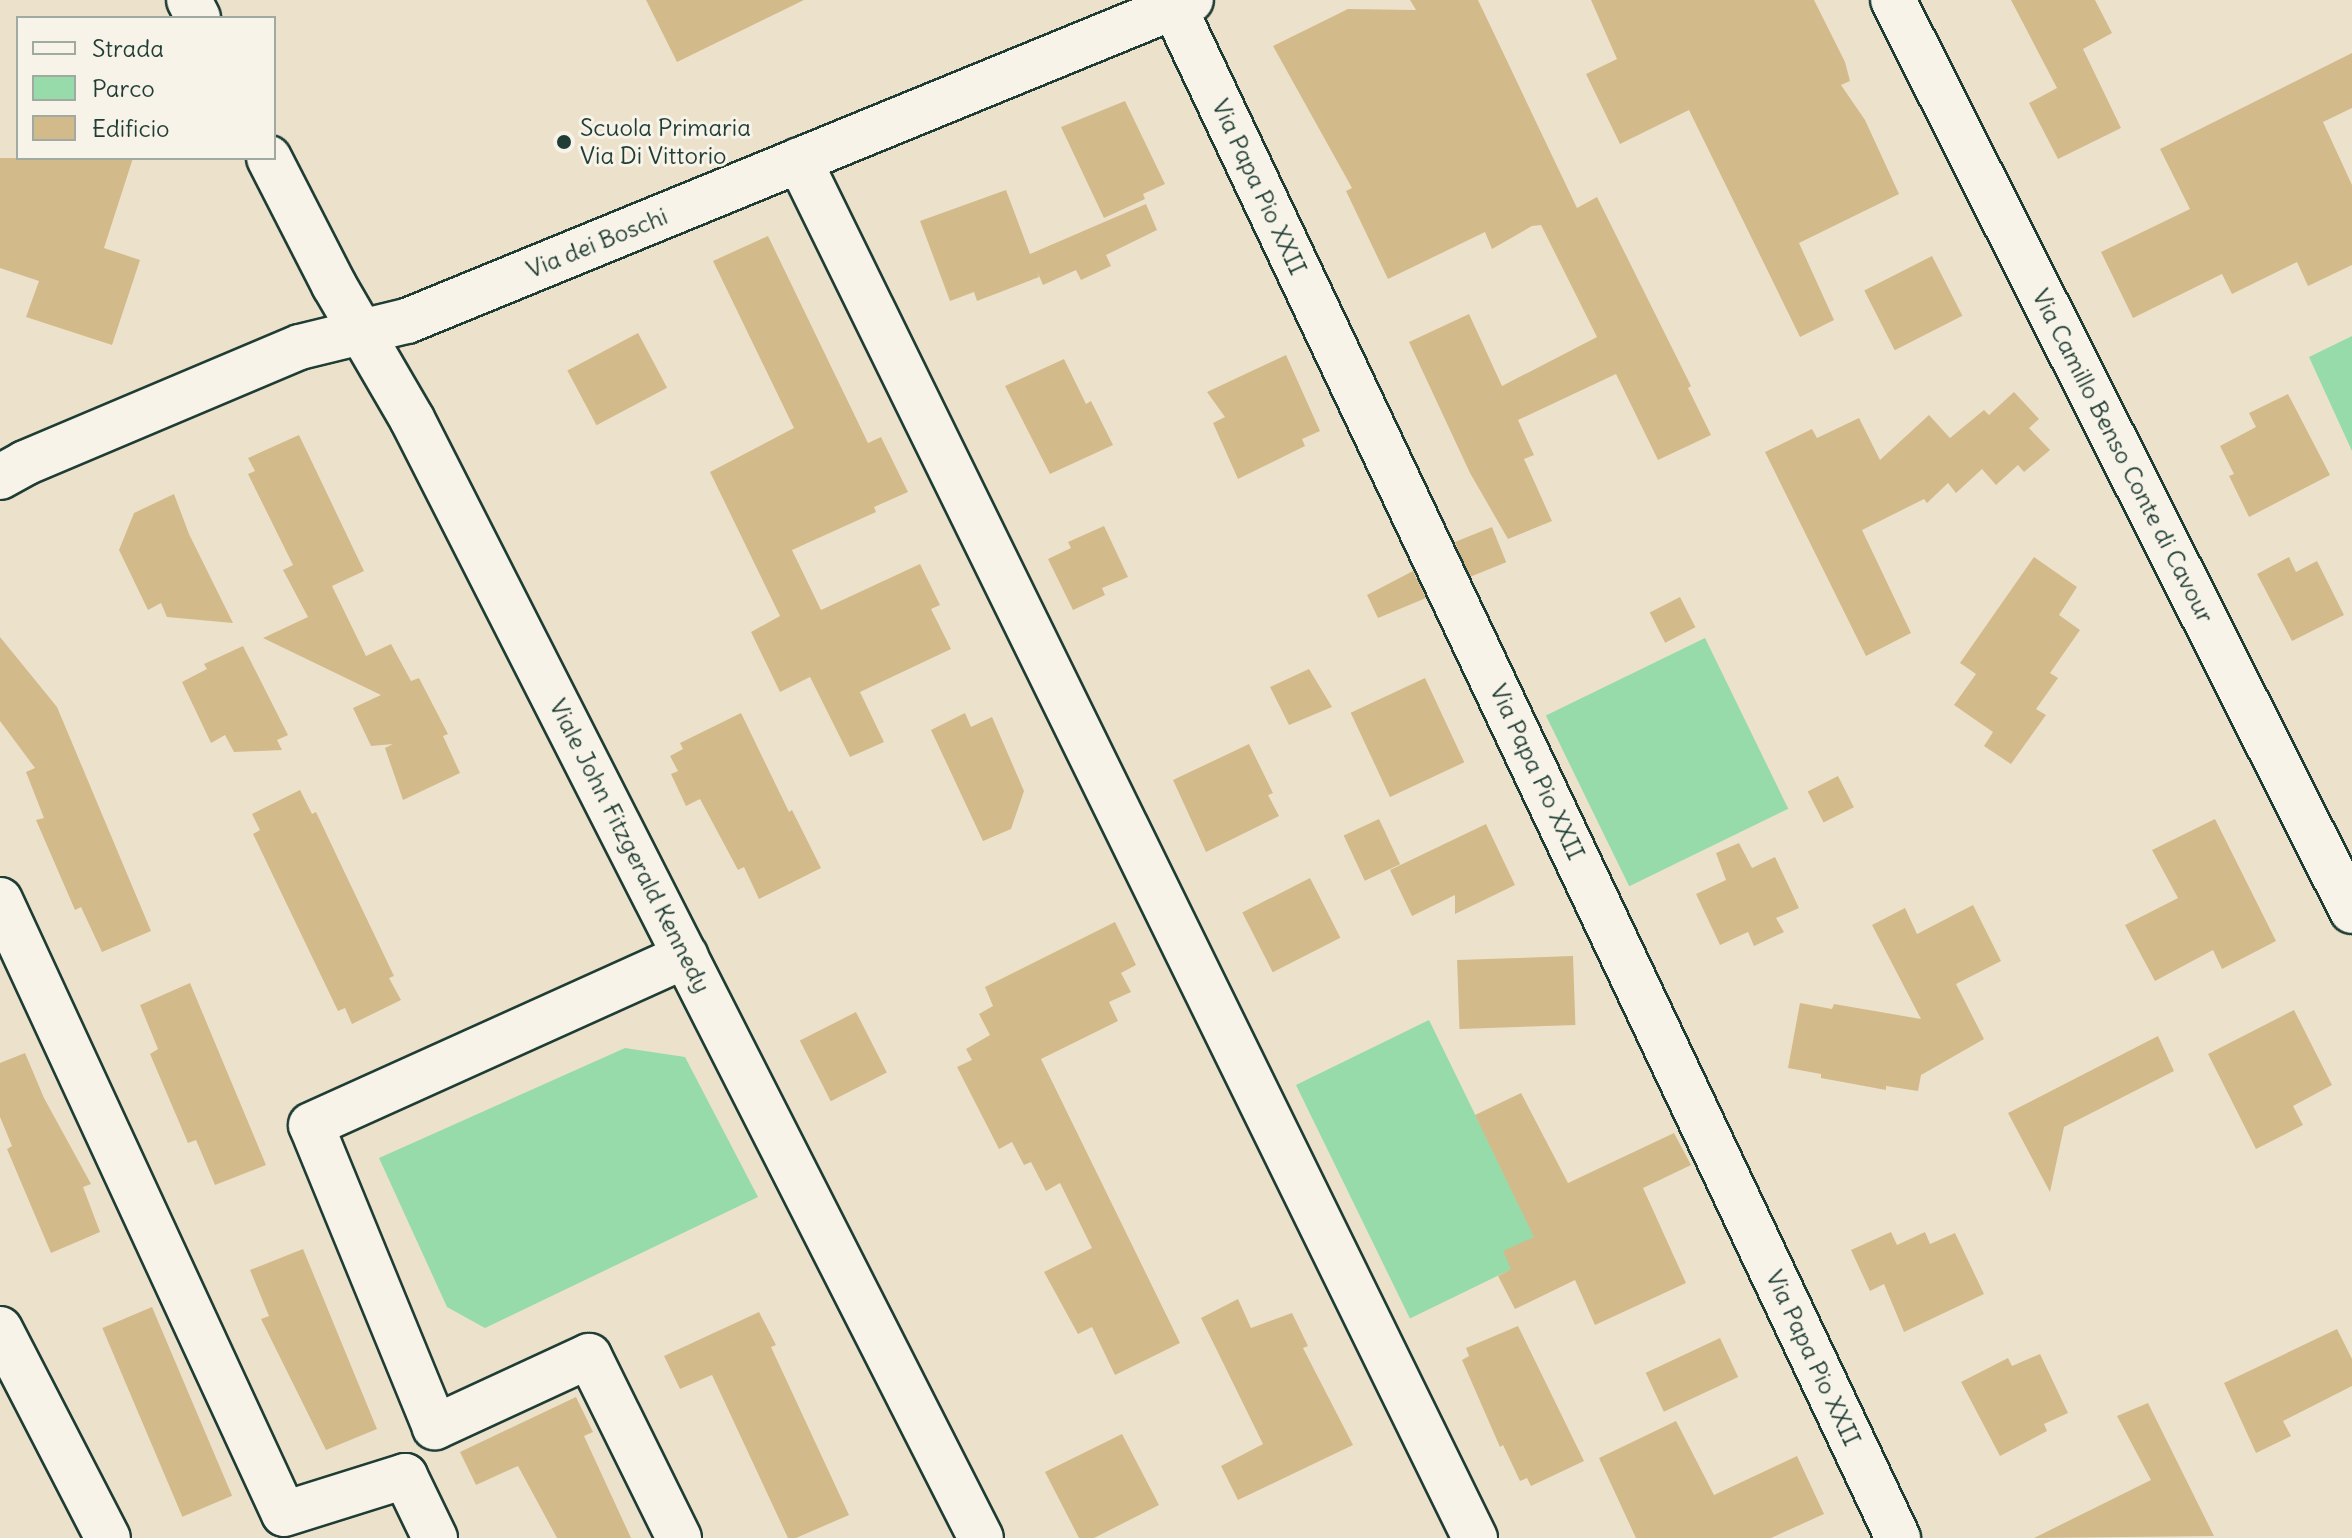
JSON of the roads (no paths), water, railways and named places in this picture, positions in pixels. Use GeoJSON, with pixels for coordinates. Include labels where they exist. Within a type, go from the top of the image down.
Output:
{"type":"FeatureCollection","features":[{"type":"Feature","properties":{"kind":"street","name":"Via Camillo Benso Conte di Cavour"},"geometry":{"type":"LineString","coordinates":[[1893,0],[2352,911]]}},
{"type":"Feature","properties":{"kind":"street","name":"Via dei Boschi"},"geometry":{"type":"LineString","coordinates":[[0,477],[39,457],[300,347],[407,321],[1182,4]]}},
{"type":"Feature","properties":{"kind":"street","name":"Via Papa Pio XXII"},"geometry":{"type":"LineString","coordinates":[[1182,4],[1898,1538]]}},
{"type":"Feature","properties":{"kind":"street","name":"Viale John Fitzgerald Kennedy"},"geometry":{"type":"LineString","coordinates":[[270,160],[361,332],[412,419],[981,1538]]}},
{"type":"Feature","properties":{"kind":"street"},"geometry":{"type":"LineString","coordinates":[[799,160],[1475,1538]]}},
{"type":"Feature","properties":{"kind":"street"},"geometry":{"type":"LineString","coordinates":[[0,900],[284,1514],[405,1476],[435,1538]]}},
{"type":"Feature","properties":{"kind":"street"},"geometry":{"type":"LineString","coordinates":[[679,1538],[589,1356],[435,1427],[311,1125],[686,956]]}},
{"type":"Feature","properties":{"kind":"street"},"geometry":{"type":"LineString","coordinates":[[0,1329],[108,1538]]}},
{"type":"Feature","properties":{"kind":"place","name":"Scuola Primaria Via Di Vittorio"},"geometry":{"type":"Point","coordinates":[564,142]}}]}
